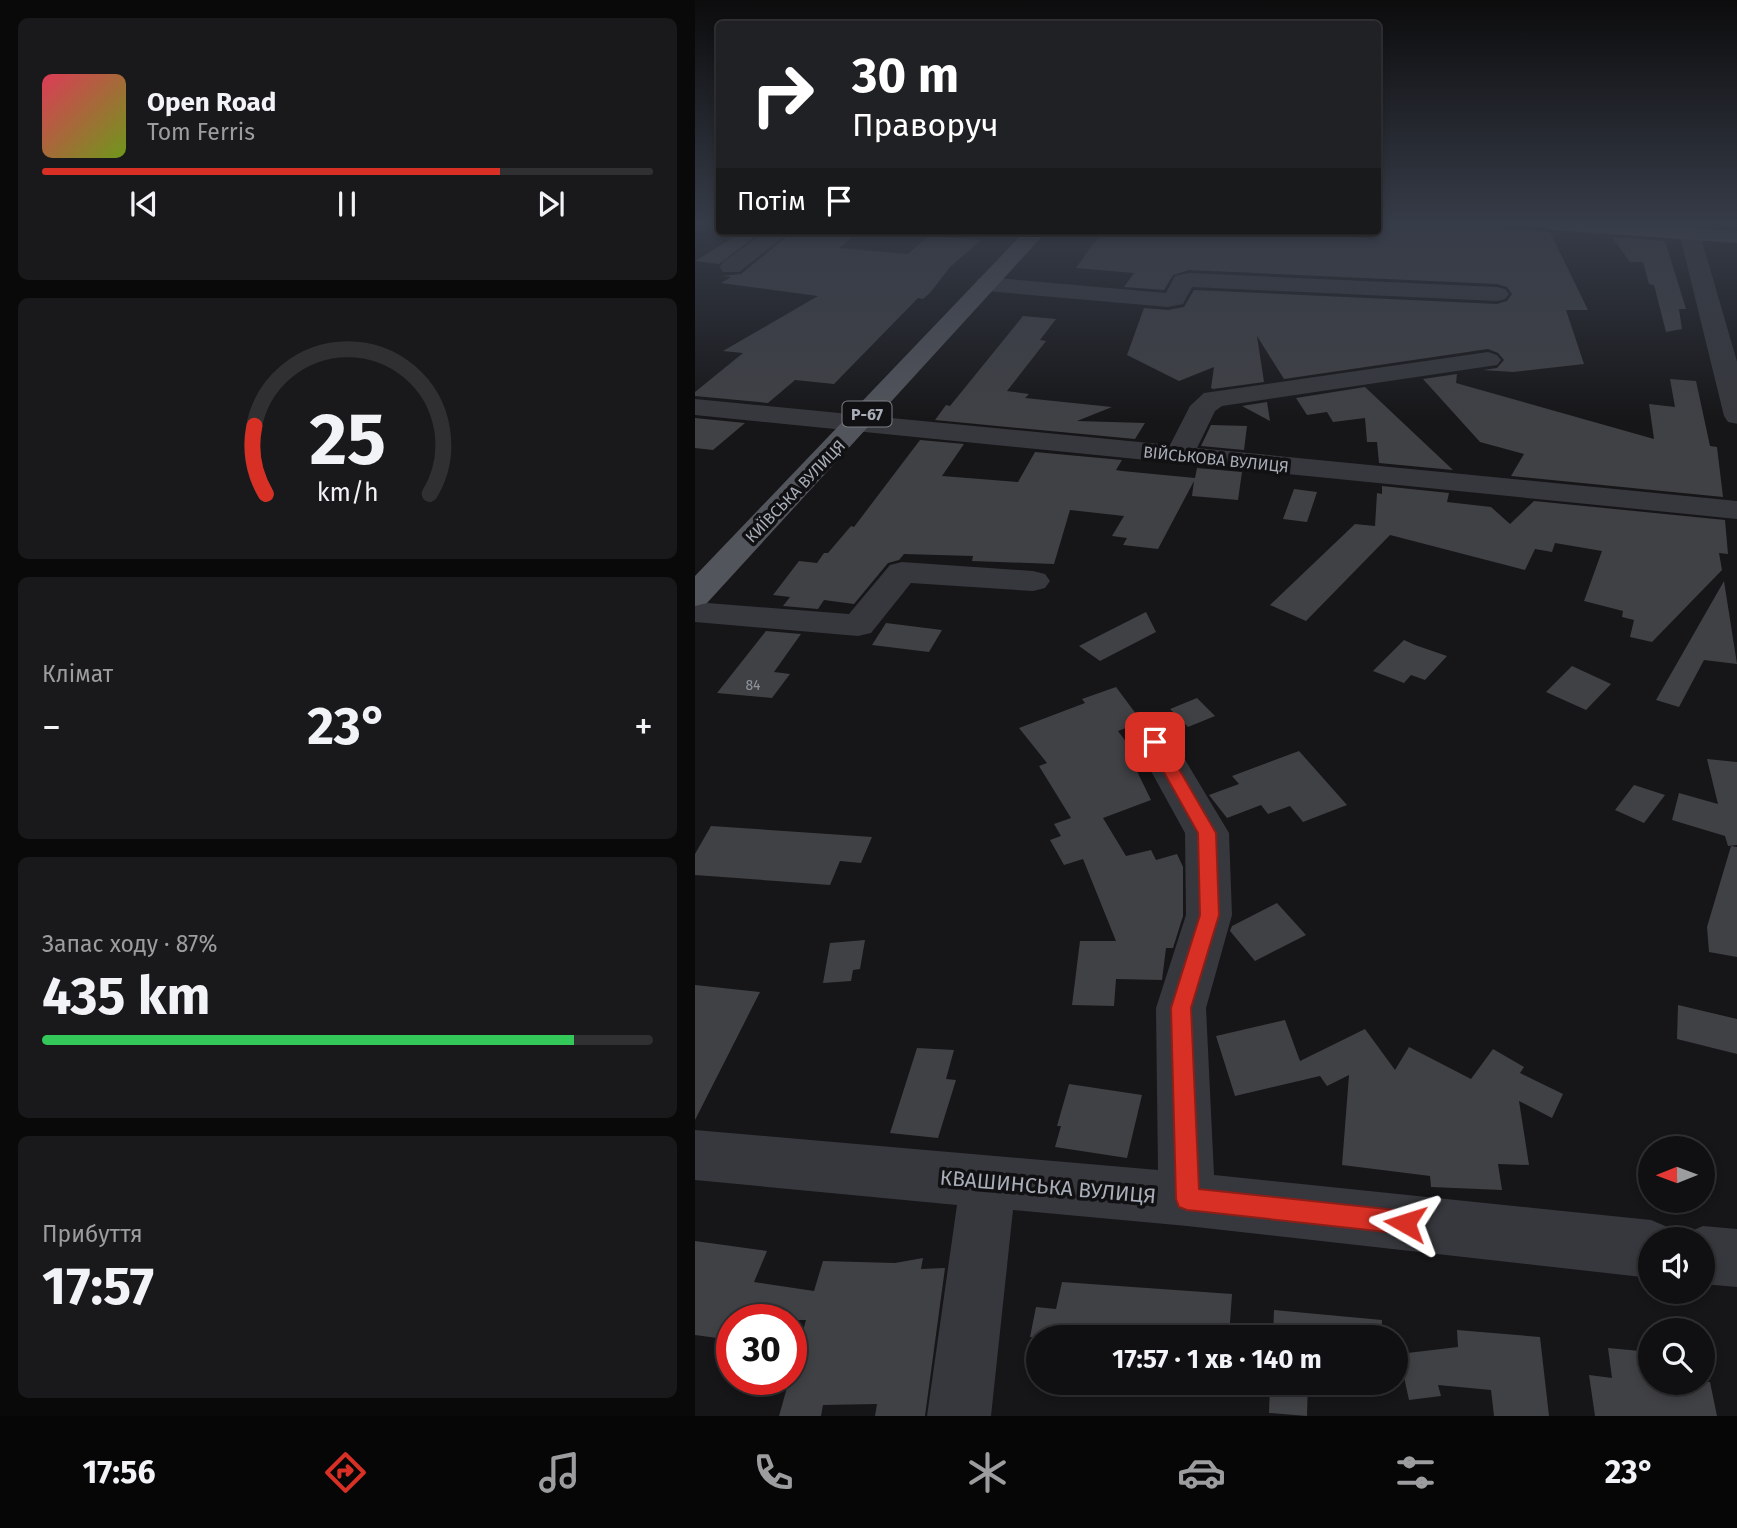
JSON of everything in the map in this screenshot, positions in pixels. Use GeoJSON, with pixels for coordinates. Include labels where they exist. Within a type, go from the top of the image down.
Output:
{"type":"FeatureCollection","features":[{"type":"Feature","properties":{"kind":"main road","name":"КИЇВСЬКА ВУЛИЦЯ"},"geometry":{"type":"LineString","coordinates":[[695,596],[858,425],[981,290]]}},
{"type":"Feature","properties":{"kind":"street"},"geometry":{"type":"LineString","coordinates":[[981,290],[1037,301]]}},
{"type":"Feature","properties":{"kind":"street"},"geometry":{"type":"LineString","coordinates":[[983,290],[1169,300],[1175,299],[1179,290]]}},
{"type":"Feature","properties":{"kind":"street"},"geometry":{"type":"LineString","coordinates":[[1411,290],[1497,294]]}},
{"type":"Feature","properties":{"kind":"street"},"geometry":{"type":"LineString","coordinates":[[1704,290],[1737,416]]}},
{"type":"Feature","properties":{"kind":"street"},"geometry":{"type":"LineString","coordinates":[[1179,455],[1204,406],[1214,399],[1488,360]]}},
{"type":"Feature","properties":{"kind":"street","name":"ВІЙСЬКОВА ВУЛИЦЯ"},"geometry":{"type":"LineString","coordinates":[[695,407],[1737,510]]}},
{"type":"Feature","properties":{"kind":"street"},"geometry":{"type":"LineString","coordinates":[[695,612],[858,625],[902,572],[1033,581]]}},
{"type":"Feature","properties":{"kind":"street"},"geometry":{"type":"LineString","coordinates":[[1155,742],[1207,833],[1209,915],[1181,1008],[1187,1199]]}},
{"type":"Feature","properties":{"kind":"street","name":"КВАШИНСЬКА ВУЛИЦЯ"},"geometry":{"type":"LineString","coordinates":[[695,1155],[1187,1199],[1638,1248]]}},
{"type":"Feature","properties":{"kind":"street"},"geometry":{"type":"LineString","coordinates":[[959,1416],[988,1182]]}},
{"type":"Feature","properties":{"kind":"street"},"geometry":{"type":"LineString","coordinates":[[1715,1256],[1737,1258]]}},
{"type":"Feature","properties":{"kind":"building"},"geometry":{"type":"Polygon","coordinates":[[[774,290],[932,290],[923,299],[918,298],[834,384],[795,380],[768,403],[695,396],[695,392],[743,353],[723,351],[818,296],[774,290]]]}},
{"type":"Feature","properties":{"kind":"building"},"geometry":{"type":"Polygon","coordinates":[[[1194,290],[1497,304],[1507,301],[1512,294],[1509,290],[1578,290],[1588,310],[1566,310],[1584,364],[1513,372],[1483,370],[1497,368],[1504,360],[1498,353],[1488,349],[1284,379],[1257,336],[1264,382],[1213,389],[1214,367],[1179,381],[1127,355],[1144,308],[1168,310],[1184,307],[1194,290]]]}},
{"type":"Feature","properties":{"kind":"building"},"geometry":{"type":"Polygon","coordinates":[[[1655,290],[1680,290],[1686,309],[1679,309],[1682,329],[1666,332],[1655,290]]]}},
{"type":"Feature","properties":{"kind":"building"},"geometry":{"type":"Polygon","coordinates":[[[1023,316],[1056,319],[1040,340],[1046,341],[1007,391],[1029,394],[1025,398],[1112,407],[1077,421],[1145,423],[1135,439],[935,420],[946,405],[950,406],[1023,316]]]}},
{"type":"Feature","properties":{"kind":"building"},"geometry":{"type":"Polygon","coordinates":[[[1457,374],[1456,383],[1654,439],[1649,404],[1675,407],[1670,379],[1696,381],[1710,446],[1717,447],[1723,497],[1511,476],[1524,454],[1480,442],[1423,379],[1457,374]]]}},
{"type":"Feature","properties":{"kind":"building"},"geometry":{"type":"Polygon","coordinates":[[[1365,387],[1453,470],[1379,463],[1377,442],[1367,442],[1365,418],[1333,422],[1327,412],[1307,415],[1296,398],[1365,387]]]}},
{"type":"Feature","properties":{"kind":"building"},"geometry":{"type":"Polygon","coordinates":[[[1267,402],[1270,421],[1242,406],[1267,402]]]}},
{"type":"Feature","properties":{"kind":"building"},"geometry":{"type":"Polygon","coordinates":[[[695,418],[745,423],[713,450],[695,448],[695,418]]]}},
{"type":"Feature","properties":{"kind":"building"},"geometry":{"type":"Polygon","coordinates":[[[1211,425],[1247,426],[1244,450],[1201,446],[1211,425]]]}},
{"type":"Feature","properties":{"kind":"building"},"geometry":{"type":"Polygon","coordinates":[[[920,440],[964,444],[942,476],[1018,482],[1035,452],[1122,460],[1116,470],[1122,471],[1195,478],[1197,468],[1242,472],[1238,500],[1192,496],[1194,481],[1158,549],[1123,545],[1127,538],[1112,536],[1124,516],[1070,510],[1054,564],[972,561],[973,556],[904,554],[899,560],[888,563],[854,604],[824,600],[818,609],[783,606],[790,597],[773,595],[799,561],[817,563],[851,526],[854,527],[920,440]]]}},
{"type":"Feature","properties":{"kind":"building"},"geometry":{"type":"Polygon","coordinates":[[[1382,486],[1449,493],[1447,502],[1491,507],[1510,524],[1534,501],[1725,520],[1728,554],[1719,553],[1722,570],[1652,642],[1630,637],[1634,620],[1622,617],[1623,611],[1584,601],[1602,551],[1555,543],[1552,552],[1535,549],[1525,570],[1390,535],[1306,621],[1270,605],[1355,524],[1375,526],[1377,493],[1382,494],[1382,486]]]}},
{"type":"Feature","properties":{"kind":"building"},"geometry":{"type":"Polygon","coordinates":[[[1294,489],[1317,492],[1307,522],[1283,519],[1294,489]]]}},
{"type":"Feature","properties":{"kind":"building"},"geometry":{"type":"Polygon","coordinates":[[[1724,581],[1737,664],[1704,660],[1679,707],[1656,700],[1724,581]]]}},
{"type":"Feature","properties":{"kind":"building"},"geometry":{"type":"Polygon","coordinates":[[[1146,612],[1156,632],[1100,661],[1079,646],[1146,612]]]}},
{"type":"Feature","properties":{"kind":"building"},"geometry":{"type":"Polygon","coordinates":[[[886,623],[942,630],[929,652],[872,645],[886,623]]]}},
{"type":"Feature","properties":{"kind":"building"},"geometry":{"type":"Polygon","coordinates":[[[766,631],[801,634],[774,672],[790,674],[772,698],[717,693],[766,631]]]}},
{"type":"Feature","properties":{"kind":"building"},"geometry":{"type":"Polygon","coordinates":[[[1404,640],[1447,656],[1425,680],[1411,675],[1404,683],[1373,671],[1404,640]]]}},
{"type":"Feature","properties":{"kind":"building"},"geometry":{"type":"Polygon","coordinates":[[[1572,666],[1611,684],[1586,710],[1546,692],[1572,666]]]}},
{"type":"Feature","properties":{"kind":"building"},"geometry":{"type":"Polygon","coordinates":[[[1116,687],[1142,722],[1118,731],[1139,759],[1133,763],[1151,800],[1103,818],[1126,856],[1151,850],[1156,860],[1177,854],[1183,867],[1183,916],[1173,948],[1166,948],[1162,980],[1116,979],[1114,1006],[1072,1005],[1080,941],[1116,941],[1083,859],[1064,865],[1050,840],[1061,836],[1054,824],[1071,818],[1039,766],[1047,763],[1019,728],[1085,703],[1082,699],[1116,687]]]}},
{"type":"Feature","properties":{"kind":"building"},"geometry":{"type":"Polygon","coordinates":[[[1197,698],[1215,716],[1188,727],[1170,709],[1197,698]]]}},
{"type":"Feature","properties":{"kind":"building"},"geometry":{"type":"Polygon","coordinates":[[[1299,751],[1347,805],[1303,822],[1290,806],[1268,814],[1261,805],[1227,818],[1209,795],[1239,784],[1232,776],[1299,751]]]}},
{"type":"Feature","properties":{"kind":"building"},"geometry":{"type":"Polygon","coordinates":[[[1707,759],[1737,762],[1737,845],[1728,846],[1725,836],[1672,820],[1679,793],[1718,804],[1707,759]]]}},
{"type":"Feature","properties":{"kind":"building"},"geometry":{"type":"Polygon","coordinates":[[[1634,785],[1665,795],[1644,823],[1615,810],[1634,785]]]}},
{"type":"Feature","properties":{"kind":"building"},"geometry":{"type":"Polygon","coordinates":[[[711,826],[872,837],[861,863],[840,861],[830,885],[695,875],[695,854],[711,826]]]}},
{"type":"Feature","properties":{"kind":"building"},"geometry":{"type":"Polygon","coordinates":[[[1731,846],[1737,847],[1737,957],[1709,952],[1707,927],[1731,846]]]}},
{"type":"Feature","properties":{"kind":"building"},"geometry":{"type":"Polygon","coordinates":[[[1277,903],[1306,935],[1255,961],[1230,931],[1232,926],[1277,903]]]}},
{"type":"Feature","properties":{"kind":"building"},"geometry":{"type":"Polygon","coordinates":[[[865,940],[860,969],[853,970],[851,981],[823,983],[830,943],[865,940]]]}},
{"type":"Feature","properties":{"kind":"building"},"geometry":{"type":"Polygon","coordinates":[[[695,985],[760,992],[695,1120],[695,985]]]}},
{"type":"Feature","properties":{"kind":"building"},"geometry":{"type":"Polygon","coordinates":[[[1678,1005],[1737,1019],[1737,1054],[1677,1039],[1678,1005]]]}},
{"type":"Feature","properties":{"kind":"building"},"geometry":{"type":"Polygon","coordinates":[[[1285,1020],[1300,1061],[1365,1029],[1395,1070],[1409,1047],[1471,1079],[1493,1049],[1524,1067],[1520,1073],[1563,1094],[1552,1118],[1519,1101],[1529,1165],[1498,1164],[1502,1190],[1431,1187],[1430,1176],[1342,1165],[1349,1075],[1327,1086],[1320,1076],[1235,1096],[1216,1036],[1285,1020]]]}},
{"type":"Feature","properties":{"kind":"building"},"geometry":{"type":"Polygon","coordinates":[[[917,1048],[954,1050],[946,1079],[956,1080],[938,1138],[890,1133],[917,1048]]]}},
{"type":"Feature","properties":{"kind":"building"},"geometry":{"type":"Polygon","coordinates":[[[1069,1084],[1142,1095],[1127,1158],[1055,1147],[1061,1126],[1057,1126],[1069,1084]]]}},
{"type":"Feature","properties":{"kind":"building"},"geometry":{"type":"Polygon","coordinates":[[[695,1241],[767,1251],[754,1282],[814,1291],[823,1261],[895,1263],[923,1258],[921,1269],[945,1268],[925,1416],[875,1416],[877,1404],[823,1405],[821,1416],[779,1416],[785,1395],[807,1395],[807,1304],[716,1304],[716,1338],[695,1335],[695,1241]]]}},
{"type":"Feature","properties":{"kind":"building"},"geometry":{"type":"Polygon","coordinates":[[[1062,1282],[1232,1294],[1230,1325],[1032,1325],[1036,1307],[1056,1309],[1062,1282]]]}},
{"type":"Feature","properties":{"kind":"building"},"geometry":{"type":"Polygon","coordinates":[[[1274,1310],[1382,1320],[1382,1325],[1273,1325],[1274,1310]]]}},
{"type":"Feature","properties":{"kind":"building"},"geometry":{"type":"Polygon","coordinates":[[[1457,1330],[1540,1337],[1549,1416],[1494,1416],[1491,1390],[1438,1385],[1441,1396],[1409,1400],[1408,1353],[1458,1347],[1457,1330]]]}},
{"type":"Feature","properties":{"kind":"building"},"geometry":{"type":"Polygon","coordinates":[[[1608,1348],[1638,1351],[1638,1395],[1713,1395],[1717,1416],[1595,1416],[1589,1375],[1612,1378],[1608,1348]]]}},
{"type":"Feature","properties":{"kind":"building"},"geometry":{"type":"Polygon","coordinates":[[[1270,1395],[1308,1395],[1307,1416],[1269,1413],[1270,1395]]]}},
{"type":"Feature","properties":{"kind":"route"},"geometry":{"type":"LineString","coordinates":[[1155,742],[1207,833],[1209,915],[1181,1008],[1187,1199],[1405,1223]]}}]}
